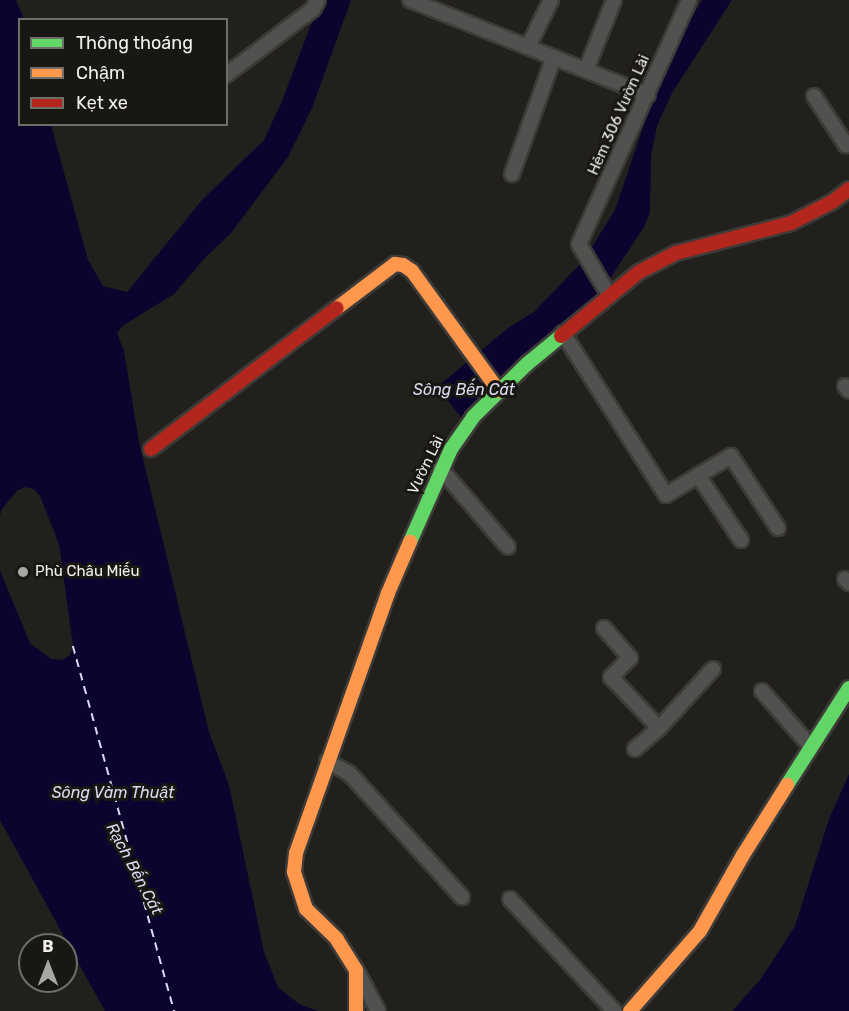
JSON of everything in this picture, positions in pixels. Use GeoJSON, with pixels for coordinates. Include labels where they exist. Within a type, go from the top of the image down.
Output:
{"type":"FeatureCollection","features":[{"type":"Feature","properties":{"kind":"main road","name":"Vườn Lài"},"geometry":{"type":"LineString","coordinates":[[353,975],[340,942],[306,909],[295,886],[296,853],[388,593],[440,468],[459,435],[497,389],[609,295],[662,259],[791,223],[832,202],[849,189]]}},
{"type":"Feature","properties":{"kind":"main road"},"geometry":{"type":"LineString","coordinates":[[151,449],[395,264],[403,265],[412,271],[497,389]]}},
{"type":"Feature","properties":{"kind":"main road"},"geometry":{"type":"LineString","coordinates":[[630,1011],[700,931],[849,688]]}},
{"type":"Feature","properties":{"kind":"main road"},"geometry":{"type":"LineString","coordinates":[[343,1011],[353,975]]}},
{"type":"Feature","properties":{"kind":"main road"},"geometry":{"type":"LineString","coordinates":[[353,975],[356,1011]]}},
{"type":"Feature","properties":{"kind":"street"},"geometry":{"type":"LineString","coordinates":[[410,0],[648,95]]}},
{"type":"Feature","properties":{"kind":"street"},"geometry":{"type":"LineString","coordinates":[[528,47],[551,0]]}},
{"type":"Feature","properties":{"kind":"street"},"geometry":{"type":"LineString","coordinates":[[586,70],[614,0]]}},
{"type":"Feature","properties":{"kind":"street","name":"Hẻm 306 Vườn Lài"},"geometry":{"type":"LineString","coordinates":[[609,295],[579,244],[689,0]]}},
{"type":"Feature","properties":{"kind":"street"},"geometry":{"type":"LineString","coordinates":[[228,73],[312,3]]}},
{"type":"Feature","properties":{"kind":"street"},"geometry":{"type":"LineString","coordinates":[[512,174],[554,57]]}},
{"type":"Feature","properties":{"kind":"street"},"geometry":{"type":"LineString","coordinates":[[814,96],[846,145],[849,142]]}},
{"type":"Feature","properties":{"kind":"street"},"geometry":{"type":"LineString","coordinates":[[563,333],[666,495],[731,456],[778,528]]}},
{"type":"Feature","properties":{"kind":"street"},"geometry":{"type":"LineString","coordinates":[[440,468],[508,547]]}},
{"type":"Feature","properties":{"kind":"street"},"geometry":{"type":"LineString","coordinates":[[698,475],[741,540]]}},
{"type":"Feature","properties":{"kind":"street"},"geometry":{"type":"LineString","coordinates":[[604,628],[630,658],[610,677],[659,728]]}},
{"type":"Feature","properties":{"kind":"street"},"geometry":{"type":"LineString","coordinates":[[635,749],[659,728],[713,669]]}},
{"type":"Feature","properties":{"kind":"street"},"geometry":{"type":"LineString","coordinates":[[762,691],[811,747]]}},
{"type":"Feature","properties":{"kind":"street"},"geometry":{"type":"LineString","coordinates":[[327,761],[349,772],[462,897]]}},
{"type":"Feature","properties":{"kind":"street"},"geometry":{"type":"LineString","coordinates":[[510,899],[614,1011]]}},
{"type":"Feature","properties":{"kind":"street"},"geometry":{"type":"LineString","coordinates":[[353,975],[378,1011]]}},
{"type":"Feature","properties":{"kind":"water","name":"Sông Vàm Thuật"},"geometry":{"type":"Polygon","coordinates":[[[0,0],[16,0],[24,18],[18,18],[18,126],[51,126],[88,260],[103,286],[127,292],[202,200],[264,140],[282,101],[310,27],[325,0],[351,0],[312,108],[288,157],[231,233],[204,259],[174,294],[124,325],[117,333],[124,351],[139,442],[209,732],[229,785],[264,952],[278,987],[299,1004],[318,1011],[105,1011],[78,962],[78,933],[62,933],[0,820],[0,571],[30,643],[51,659],[62,660],[70,655],[73,646],[59,544],[40,496],[34,489],[25,487],[17,491],[1,510],[0,518],[0,0]]]}},
{"type":"Feature","properties":{"kind":"water","name":"Sông Bến Cát"},"geometry":{"type":"Polygon","coordinates":[[[702,0],[732,0],[672,93],[657,126],[651,156],[650,213],[644,227],[601,292],[464,421],[437,387],[508,328],[534,312],[583,261],[615,210],[665,63],[702,0]]]}},
{"type":"Feature","properties":{"kind":"water"},"geometry":{"type":"Polygon","coordinates":[[[849,774],[849,1011],[732,1011],[760,980],[795,926],[829,819],[849,774]]]}},
{"type":"Feature","properties":{"kind":"ferry route"},"geometry":{"type":"LineString","coordinates":[[73,646],[174,1011]]}},
{"type":"Feature","properties":{"kind":"traffic: fast"},"geometry":{"type":"LineString","coordinates":[[410,542],[451,449],[473,417],[527,364],[561,336]]}},
{"type":"Feature","properties":{"kind":"traffic: fast"},"geometry":{"type":"LineString","coordinates":[[787,785],[849,688]]}},
{"type":"Feature","properties":{"kind":"traffic: slow"},"geometry":{"type":"LineString","coordinates":[[337,308],[395,264],[403,265],[412,271],[499,391]]}},
{"type":"Feature","properties":{"kind":"traffic: slow"},"geometry":{"type":"LineString","coordinates":[[356,1011],[356,970],[337,939],[306,909],[294,872],[296,853],[388,593],[410,542]]}},
{"type":"Feature","properties":{"kind":"traffic: slow"},"geometry":{"type":"LineString","coordinates":[[630,1011],[700,931],[743,855],[787,785]]}},
{"type":"Feature","properties":{"kind":"traffic: jam"},"geometry":{"type":"LineString","coordinates":[[561,336],[639,272],[676,253],[791,223],[832,202],[849,189]]}},
{"type":"Feature","properties":{"kind":"traffic: jam"},"geometry":{"type":"LineString","coordinates":[[151,449],[337,308]]}},
{"type":"Feature","properties":{"kind":"place","name":"Phù Châu Miếu"},"geometry":{"type":"Point","coordinates":[23,572]}},
{"type":"Feature","properties":{"kind":"water label","name":"Rạch Bến Cát"},"geometry":{"type":"Point","coordinates":[134,869]}}]}
